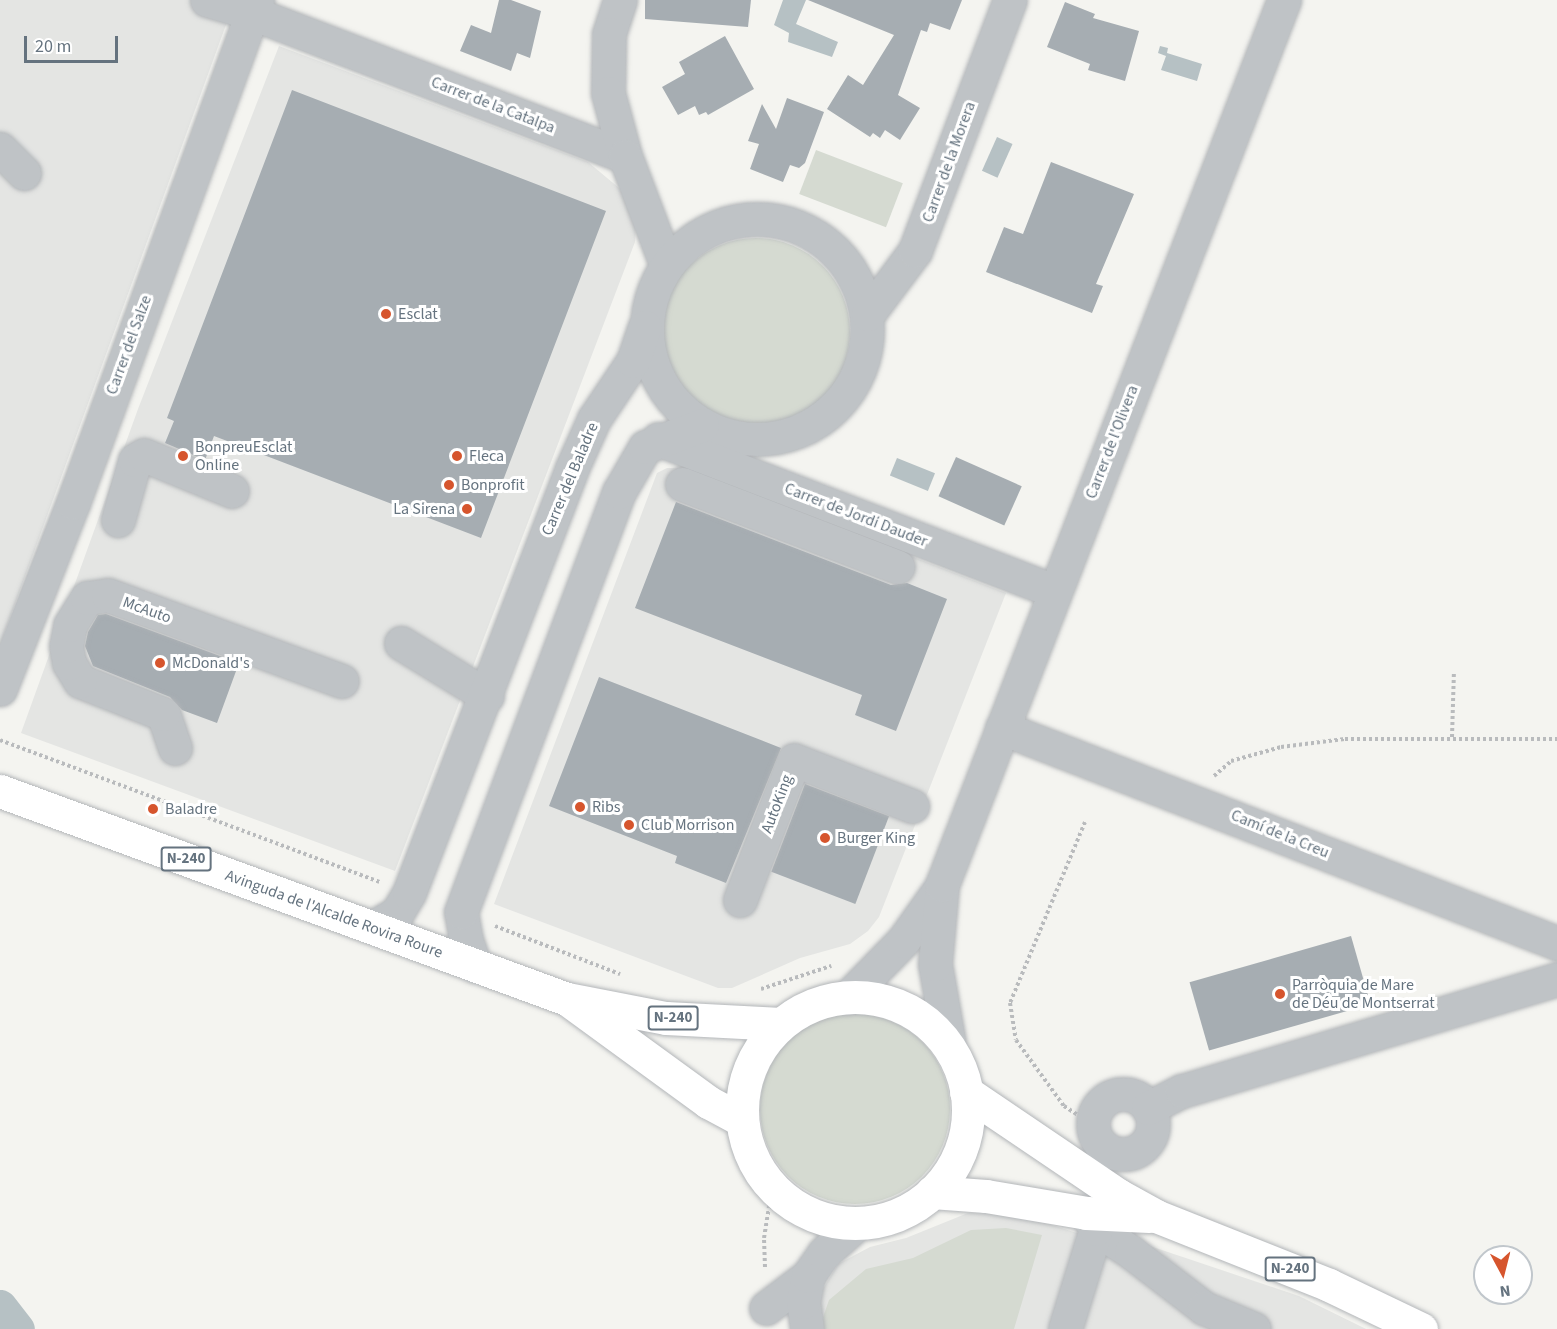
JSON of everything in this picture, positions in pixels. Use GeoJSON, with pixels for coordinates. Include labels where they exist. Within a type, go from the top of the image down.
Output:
{"type":"FeatureCollection","features":[{"type":"Feature","properties":{"kind":"main road","name":"Avinguda de l'Alcalde Rovira Roure"},"geometry":{"type":"LineString","coordinates":[[0,791],[567,999]]}},
{"type":"Feature","properties":{"kind":"main road"},"geometry":{"type":"LineString","coordinates":[[847,998],[881,1000],[913,1013],[950,1049],[966,1092],[968,1110],[962,1146],[950,1171],[932,1192],[891,1217],[858,1223],[820,1218],[786,1201],[772,1188],[751,1156],[742,1120],[750,1068],[781,1024],[812,1006],[847,998]]}},
{"type":"Feature","properties":{"kind":"main road","name":"N-240"},"geometry":{"type":"LineString","coordinates":[[567,999],[666,1018],[781,1024]]}},
{"type":"Feature","properties":{"kind":"main road","name":"N-240"},"geometry":{"type":"LineString","coordinates":[[567,999],[708,1102],[742,1120]]}},
{"type":"Feature","properties":{"kind":"main road","name":"N-240"},"geometry":{"type":"LineString","coordinates":[[966,1092],[1118,1195],[1156,1216],[1329,1285],[1421,1329]]}},
{"type":"Feature","properties":{"kind":"main road","name":"N-240"},"geometry":{"type":"LineString","coordinates":[[932,1192],[986,1196],[1091,1221],[1156,1216]]}},
{"type":"Feature","properties":{"kind":"street","name":"Carrer de la Catalpa"},"geometry":{"type":"LineString","coordinates":[[207,0],[255,6],[625,156]]}},
{"type":"Feature","properties":{"kind":"street"},"geometry":{"type":"LineString","coordinates":[[620,0],[609,34],[608,93],[625,156],[666,264]]}},
{"type":"Feature","properties":{"kind":"street","name":"Carrer de la Morera"},"geometry":{"type":"LineString","coordinates":[[868,314],[915,251],[1010,0]]}},
{"type":"Feature","properties":{"kind":"street","name":"Carrer de l'Olivera"},"geometry":{"type":"LineString","coordinates":[[847,998],[903,941],[942,885],[1284,0]]}},
{"type":"Feature","properties":{"kind":"street","name":"Carrer del Salze"},"geometry":{"type":"LineString","coordinates":[[0,689],[73,503],[255,6]]}},
{"type":"Feature","properties":{"kind":"street"},"geometry":{"type":"LineString","coordinates":[[0,149],[24,173]]}},
{"type":"Feature","properties":{"kind":"street"},"geometry":{"type":"LineString","coordinates":[[765,218],[802,227],[834,248],[856,278],[868,314],[867,349],[855,382],[833,410],[804,430],[770,440],[735,438],[702,426],[678,407],[659,383],[649,355],[646,324],[652,293],[666,264],[693,238],[728,222],[765,218]]}},
{"type":"Feature","properties":{"kind":"street","name":"Carrer del Baladre"},"geometry":{"type":"LineString","coordinates":[[373,927],[397,913],[409,893],[487,696],[572,468],[594,419],[633,361],[646,324]]}},
{"type":"Feature","properties":{"kind":"street"},"geometry":{"type":"LineString","coordinates":[[475,966],[465,940],[461,912],[619,492],[645,447],[658,439],[702,426]]}},
{"type":"Feature","properties":{"kind":"street","name":"Carrer de Jordi Dauder"},"geometry":{"type":"LineString","coordinates":[[658,439],[1054,591]]}},
{"type":"Feature","properties":{"kind":"street"},"geometry":{"type":"LineString","coordinates":[[118,520],[135,460],[144,455],[232,491]]}},
{"type":"Feature","properties":{"kind":"street"},"geometry":{"type":"LineString","coordinates":[[682,484],[898,567]]}},
{"type":"Feature","properties":{"kind":"street","name":"McAuto"},"geometry":{"type":"LineString","coordinates":[[175,748],[163,714],[80,681],[69,663],[66,646],[70,625],[87,598],[108,595],[342,681]]}},
{"type":"Feature","properties":{"kind":"street"},"geometry":{"type":"LineString","coordinates":[[400,643],[487,696]]}},
{"type":"Feature","properties":{"kind":"street"},"geometry":{"type":"LineString","coordinates":[[504,651],[540,651],[554,662]]}},
{"type":"Feature","properties":{"kind":"street"},"geometry":{"type":"LineString","coordinates":[[504,651],[531,675],[541,697]]}},
{"type":"Feature","properties":{"kind":"street","name":"Camí de la Creu"},"geometry":{"type":"LineString","coordinates":[[1002,728],[1189,798],[1557,943]]}},
{"type":"Feature","properties":{"kind":"street","name":"AutoKing"},"geometry":{"type":"LineString","coordinates":[[740,900],[794,760],[912,806]]}},
{"type":"Feature","properties":{"kind":"street","name":"Carrer de l'Olivera"},"geometry":{"type":"LineString","coordinates":[[942,885],[934,964],[950,1049]]}},
{"type":"Feature","properties":{"kind":"street"},"geometry":{"type":"LineString","coordinates":[[1521,929],[1528,964],[1522,990]]}},
{"type":"Feature","properties":{"kind":"street"},"geometry":{"type":"LineString","coordinates":[[1148,1108],[1182,1092],[1557,979]]}},
{"type":"Feature","properties":{"kind":"street"},"geometry":{"type":"LineString","coordinates":[[1114,1096],[1133,1096],[1148,1108],[1151,1134],[1140,1149],[1132,1152],[1106,1149],[1095,1134],[1093,1125],[1099,1107],[1114,1096]]}},
{"type":"Feature","properties":{"kind":"street"},"geometry":{"type":"LineString","coordinates":[[1065,1329],[1091,1221],[1208,1318],[1254,1329]]}},
{"type":"Feature","properties":{"kind":"street"},"geometry":{"type":"LineString","coordinates":[[766,1308],[808,1276],[824,1253],[858,1223]]}},
{"type":"Feature","properties":{"kind":"street"},"geometry":{"type":"LineString","coordinates":[[807,1329],[803,1302],[808,1276]]}},
{"type":"Feature","properties":{"kind":"path"},"geometry":{"type":"LineString","coordinates":[[1452,737],[1454,671]]}},
{"type":"Feature","properties":{"kind":"path"},"geometry":{"type":"LineString","coordinates":[[1189,798],[1231,761],[1281,747],[1345,739],[1452,737],[1557,739]]}},
{"type":"Feature","properties":{"kind":"path"},"geometry":{"type":"LineString","coordinates":[[0,740],[409,893]]}},
{"type":"Feature","properties":{"kind":"path"},"geometry":{"type":"LineString","coordinates":[[1085,822],[1010,1003],[1016,1040],[1064,1106],[1093,1125]]}},
{"type":"Feature","properties":{"kind":"path"},"geometry":{"type":"LineString","coordinates":[[461,912],[625,976]]}},
{"type":"Feature","properties":{"kind":"path"},"geometry":{"type":"LineString","coordinates":[[752,993],[792,976],[834,965]]}},
{"type":"Feature","properties":{"kind":"path"},"geometry":{"type":"LineString","coordinates":[[766,1308],[764,1238],[772,1188]]}},
{"type":"Feature","properties":{"kind":"shaded area"},"geometry":{"type":"Polygon","coordinates":[[[0,0],[235,0],[0,645],[0,0]]]}},
{"type":"Feature","properties":{"kind":"shaded area"},"geometry":{"type":"Polygon","coordinates":[[[783,0],[806,0],[796,24],[838,42],[832,57],[788,42],[789,33],[774,25],[783,0]]]}},
{"type":"Feature","properties":{"kind":"shaded area"},"geometry":{"type":"Polygon","coordinates":[[[279,46],[588,162],[625,193],[636,224],[635,242],[395,871],[21,733],[138,409],[279,46]]]}},
{"type":"Feature","properties":{"kind":"shaded area"},"geometry":{"type":"Polygon","coordinates":[[[1160,46],[1168,48],[1167,53],[1202,64],[1197,81],[1161,70],[1166,56],[1158,53],[1160,46]]]}},
{"type":"Feature","properties":{"kind":"shaded area"},"geometry":{"type":"Polygon","coordinates":[[[997,137],[1013,144],[997,178],[982,171],[997,137]]]}},
{"type":"Feature","properties":{"kind":"shaded area"},"geometry":{"type":"Polygon","coordinates":[[[816,150],[903,183],[886,227],[799,194],[816,150]]]}},
{"type":"Feature","properties":{"kind":"shaded area"},"geometry":{"type":"Polygon","coordinates":[[[756,238],[792,245],[808,254],[822,266],[834,280],[843,296],[850,332],[843,368],[834,384],[822,398],[808,410],[792,419],[756,426],[720,419],[704,410],[690,398],[678,384],[669,368],[662,332],[669,296],[678,280],[690,266],[704,254],[720,245],[756,238]]]}},
{"type":"Feature","properties":{"kind":"shaded area"},"geometry":{"type":"Polygon","coordinates":[[[897,458],[935,473],[928,491],[890,476],[897,458]]]}},
{"type":"Feature","properties":{"kind":"shaded area"},"geometry":{"type":"Polygon","coordinates":[[[667,468],[683,468],[1006,593],[879,917],[868,931],[850,944],[800,958],[732,988],[718,988],[494,904],[657,473],[667,468]]]}},
{"type":"Feature","properties":{"kind":"shaded area"},"geometry":{"type":"Polygon","coordinates":[[[855,1014],[891,1021],[908,1030],[922,1042],[934,1056],[943,1073],[950,1109],[943,1145],[934,1162],[922,1176],[908,1188],[891,1197],[855,1204],[819,1197],[802,1188],[788,1176],[776,1162],[767,1145],[760,1109],[767,1073],[776,1056],[788,1042],[802,1030],[819,1021],[855,1014]]]}},
{"type":"Feature","properties":{"kind":"shaded area"},"geometry":{"type":"Polygon","coordinates":[[[968,1213],[1017,1214],[1077,1233],[1144,1244],[1299,1296],[1366,1329],[799,1329],[838,1264],[870,1247],[906,1238],[968,1213]]]}},
{"type":"Feature","properties":{"kind":"shaded area"},"geometry":{"type":"Polygon","coordinates":[[[1006,1228],[1042,1235],[1014,1329],[819,1329],[829,1300],[866,1269],[913,1258],[971,1230],[1006,1228]]]}},
{"type":"Feature","properties":{"kind":"building"},"geometry":{"type":"Polygon","coordinates":[[[499,0],[511,0],[541,11],[530,58],[517,53],[511,71],[460,51],[471,25],[491,33],[499,0]]]}},
{"type":"Feature","properties":{"kind":"building"},"geometry":{"type":"Polygon","coordinates":[[[645,0],[751,0],[748,27],[645,19],[645,0]]]}},
{"type":"Feature","properties":{"kind":"building"},"geometry":{"type":"Polygon","coordinates":[[[808,0],[962,0],[950,30],[930,23],[927,32],[921,30],[898,95],[920,108],[900,140],[885,130],[880,138],[873,133],[870,137],[827,109],[848,75],[863,85],[894,35],[808,0]]]}},
{"type":"Feature","properties":{"kind":"building"},"geometry":{"type":"Polygon","coordinates":[[[1065,2],[1095,14],[1093,18],[1139,31],[1125,81],[1088,70],[1090,64],[1047,47],[1065,2]]]}},
{"type":"Feature","properties":{"kind":"building"},"geometry":{"type":"Polygon","coordinates":[[[725,36],[754,89],[708,115],[706,112],[699,115],[695,106],[678,115],[662,87],[685,74],[679,62],[725,36]]]}},
{"type":"Feature","properties":{"kind":"building","name":"Esclat"},"geometry":{"type":"Polygon","coordinates":[[[292,90],[606,211],[481,538],[214,436],[205,460],[165,443],[174,421],[167,418],[292,90]]]}},
{"type":"Feature","properties":{"kind":"building"},"geometry":{"type":"Polygon","coordinates":[[[787,98],[824,112],[805,163],[799,168],[790,165],[783,182],[750,169],[759,144],[748,141],[762,104],[776,129],[787,98]]]}},
{"type":"Feature","properties":{"kind":"building"},"geometry":{"type":"Polygon","coordinates":[[[1051,162],[1134,194],[1096,284],[1103,286],[1092,313],[986,272],[1004,227],[1023,234],[1051,162]]]}},
{"type":"Feature","properties":{"kind":"building"},"geometry":{"type":"Polygon","coordinates":[[[956,457],[1022,486],[1004,526],[939,496],[956,457]]]}},
{"type":"Feature","properties":{"kind":"building"},"geometry":{"type":"Polygon","coordinates":[[[676,502],[891,585],[907,583],[947,599],[896,731],[855,715],[862,695],[635,608],[676,502]]]}},
{"type":"Feature","properties":{"kind":"building","name":"McDonald's"},"geometry":{"type":"Polygon","coordinates":[[[106,614],[239,663],[217,723],[182,710],[170,697],[93,666],[85,646],[88,632],[98,615],[106,614]]]}},
{"type":"Feature","properties":{"kind":"building"},"geometry":{"type":"Polygon","coordinates":[[[599,677],[781,748],[726,883],[675,863],[677,856],[549,806],[599,677]]]}},
{"type":"Feature","properties":{"kind":"building","name":"Burger King"},"geometry":{"type":"Polygon","coordinates":[[[805,784],[889,816],[855,904],[771,872],[805,784]]]}},
{"type":"Feature","properties":{"kind":"building","name":"Parròquia de Mare de Déu de Montserrat"},"geometry":{"type":"Polygon","coordinates":[[[1351,936],[1371,1004],[1209,1051],[1190,982],[1351,936]]]}},
{"type":"Feature","properties":{"kind":"waterway"},"geometry":{"type":"LineString","coordinates":[[0,1306],[18,1329]]}},
{"type":"Feature","properties":{"kind":"place","name":"Esclat"},"geometry":{"type":"Point","coordinates":[386,314]}},
{"type":"Feature","properties":{"kind":"place","name":"BonpreuEsclat Online"},"geometry":{"type":"Point","coordinates":[183,456]}},
{"type":"Feature","properties":{"kind":"place","name":"Fleca"},"geometry":{"type":"Point","coordinates":[457,456]}},
{"type":"Feature","properties":{"kind":"place","name":"Bonprofit"},"geometry":{"type":"Point","coordinates":[449,485]}},
{"type":"Feature","properties":{"kind":"place","name":"La Sirena"},"geometry":{"type":"Point","coordinates":[467,509]}},
{"type":"Feature","properties":{"kind":"place","name":"McDonald's"},"geometry":{"type":"Point","coordinates":[160,663]}},
{"type":"Feature","properties":{"kind":"place","name":"Ribs"},"geometry":{"type":"Point","coordinates":[580,807]}},
{"type":"Feature","properties":{"kind":"place","name":"Baladre"},"geometry":{"type":"Point","coordinates":[153,809]}},
{"type":"Feature","properties":{"kind":"place","name":"Club Morrison"},"geometry":{"type":"Point","coordinates":[629,825]}},
{"type":"Feature","properties":{"kind":"place","name":"Burger King"},"geometry":{"type":"Point","coordinates":[825,838]}},
{"type":"Feature","properties":{"kind":"place","name":"Parròquia de Mare de Déu de Montserrat"},"geometry":{"type":"Point","coordinates":[1280,994]}}]}
